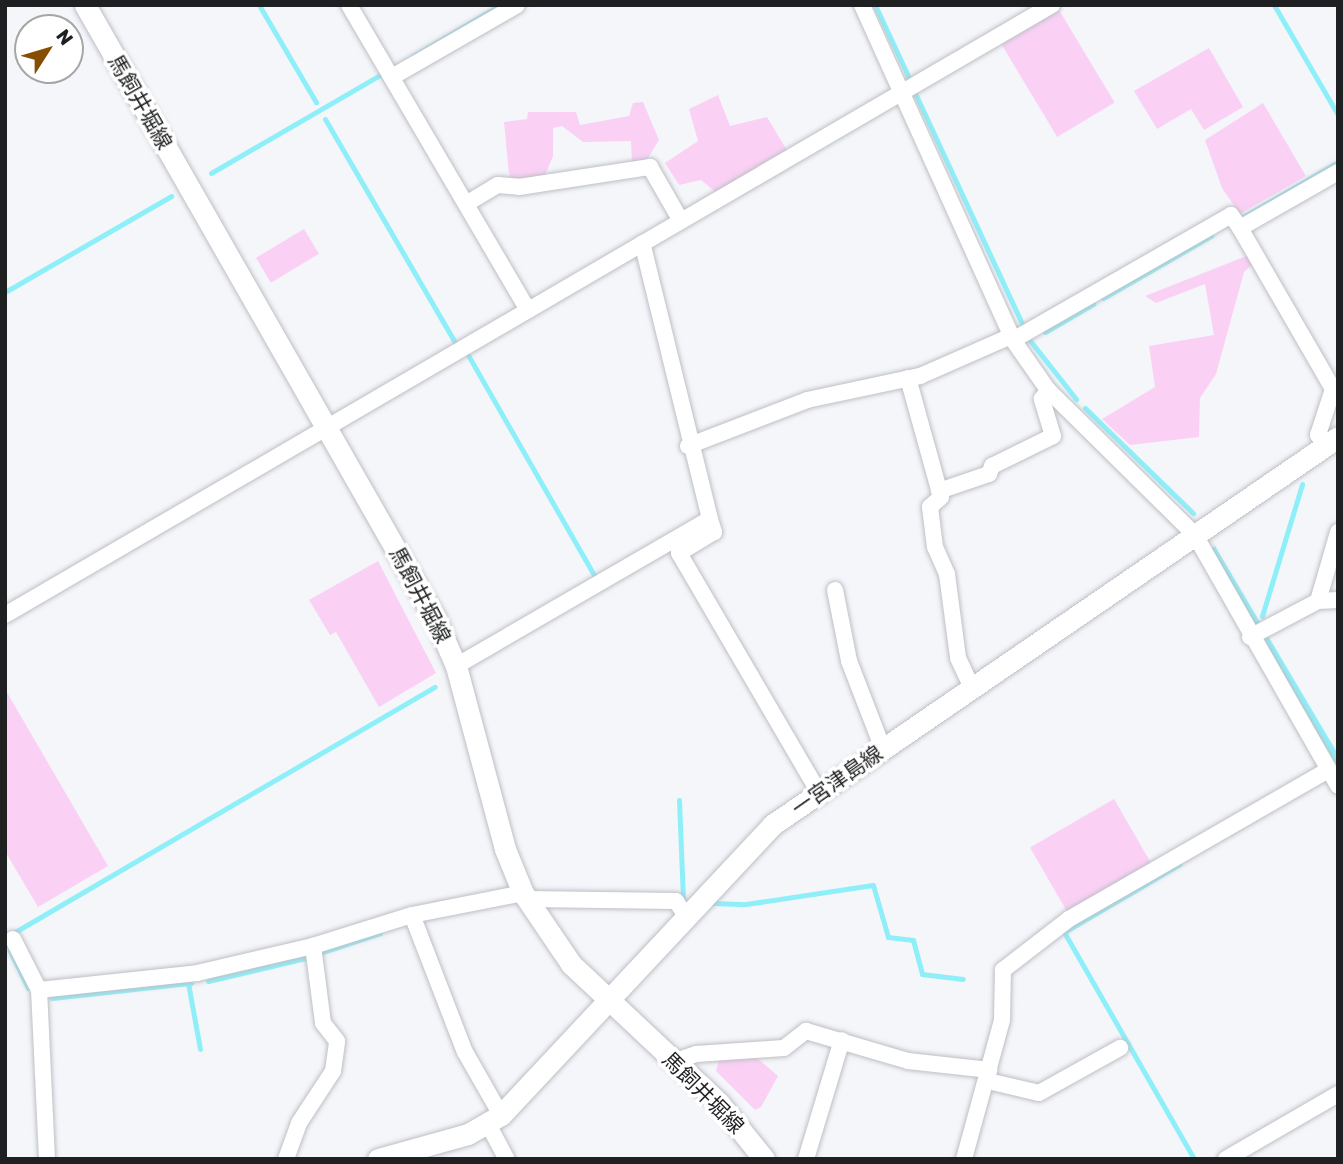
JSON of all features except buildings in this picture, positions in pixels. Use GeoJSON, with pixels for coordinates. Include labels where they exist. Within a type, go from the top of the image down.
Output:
{"type":"FeatureCollection","features":[{"type":"Feature","properties":{"kind":"main road","name":"馬飼井堀線"},"geometry":{"type":"LineString","coordinates":[[85,5],[435,618],[456,666],[505,849],[524,896],[570,964],[608,1003],[719,1103],[764,1159]]}},
{"type":"Feature","properties":{"kind":"main road","name":"一宮津島線"},"geometry":{"type":"LineString","coordinates":[[377,1159],[494,1120],[608,1003],[685,915],[772,825],[1332,442]]}},
{"type":"Feature","properties":{"kind":"street"},"geometry":{"type":"LineString","coordinates":[[349,5],[528,310]]}},
{"type":"Feature","properties":{"kind":"street"},"geometry":{"type":"LineString","coordinates":[[392,78],[517,5]]}},
{"type":"Feature","properties":{"kind":"street"},"geometry":{"type":"LineString","coordinates":[[862,5],[1012,338],[1048,390],[1195,535],[1257,632],[1338,786]]}},
{"type":"Feature","properties":{"kind":"street"},"geometry":{"type":"LineString","coordinates":[[5,615],[1052,5]]}},
{"type":"Feature","properties":{"kind":"street"},"geometry":{"type":"LineString","coordinates":[[466,204],[498,185],[531,186],[650,167],[681,221]]}},
{"type":"Feature","properties":{"kind":"street"},"geometry":{"type":"LineString","coordinates":[[1240,229],[1338,172]]}},
{"type":"Feature","properties":{"kind":"street"},"geometry":{"type":"LineString","coordinates":[[688,446],[807,400],[908,378],[1012,338],[1231,215],[1333,389],[1318,435],[1332,442]]}},
{"type":"Feature","properties":{"kind":"street"},"geometry":{"type":"LineString","coordinates":[[642,243],[674,366],[688,446],[713,532],[679,553],[819,793]]}},
{"type":"Feature","properties":{"kind":"street"},"geometry":{"type":"LineString","coordinates":[[908,378],[941,497],[930,507],[935,547],[947,574],[958,658],[972,688]]}},
{"type":"Feature","properties":{"kind":"street"},"geometry":{"type":"LineString","coordinates":[[939,491],[989,474],[992,466],[1053,436],[1042,399],[1048,390]]}},
{"type":"Feature","properties":{"kind":"street"},"geometry":{"type":"LineString","coordinates":[[456,666],[710,519]]}},
{"type":"Feature","properties":{"kind":"street"},"geometry":{"type":"LineString","coordinates":[[1318,601],[1338,532]]}},
{"type":"Feature","properties":{"kind":"street"},"geometry":{"type":"LineString","coordinates":[[835,590],[849,661],[883,749]]}},
{"type":"Feature","properties":{"kind":"street"},"geometry":{"type":"LineString","coordinates":[[1257,632],[1318,601],[1338,600]]}},
{"type":"Feature","properties":{"kind":"street"},"geometry":{"type":"LineString","coordinates":[[964,1159],[989,1076],[1002,1020],[1003,970],[1069,919],[1328,770]]}},
{"type":"Feature","properties":{"kind":"street"},"geometry":{"type":"LineString","coordinates":[[39,990],[197,973],[313,946],[412,915],[524,896],[676,901],[685,915]]}},
{"type":"Feature","properties":{"kind":"street"},"geometry":{"type":"LineString","coordinates":[[412,915],[507,1159]]}},
{"type":"Feature","properties":{"kind":"street"},"geometry":{"type":"LineString","coordinates":[[13,939],[39,990],[47,1159]]}},
{"type":"Feature","properties":{"kind":"street"},"geometry":{"type":"LineString","coordinates":[[286,1159],[299,1123],[333,1071],[337,1041],[323,1023],[313,946]]}},
{"type":"Feature","properties":{"kind":"street"},"geometry":{"type":"LineString","coordinates":[[673,1062],[696,1054],[784,1048],[806,1031],[908,1061],[989,1076],[1039,1093],[1120,1048]]}},
{"type":"Feature","properties":{"kind":"street"},"geometry":{"type":"LineString","coordinates":[[806,1159],[842,1040]]}},
{"type":"Feature","properties":{"kind":"street"},"geometry":{"type":"LineString","coordinates":[[1226,1159],[1338,1094]]}},
{"type":"Feature","properties":{"kind":"shaded area"},"geometry":{"type":"Polygon","coordinates":[[[1059,10],[1115,103],[1057,137],[1002,45],[1059,10]]]}},
{"type":"Feature","properties":{"kind":"shaded area"},"geometry":{"type":"Polygon","coordinates":[[[1209,48],[1243,107],[1204,130],[1191,109],[1157,129],[1134,91],[1209,48]]]}},
{"type":"Feature","properties":{"kind":"shaded area"},"geometry":{"type":"Polygon","coordinates":[[[718,95],[730,126],[767,117],[788,152],[716,192],[701,180],[679,185],[665,163],[698,141],[689,109],[718,95]]]}},
{"type":"Feature","properties":{"kind":"shaded area"},"geometry":{"type":"Polygon","coordinates":[[[643,102],[659,140],[646,161],[632,162],[631,141],[583,142],[562,126],[553,128],[553,156],[544,178],[514,181],[509,174],[504,122],[527,119],[528,112],[576,112],[580,125],[629,116],[633,103],[643,102]]]}},
{"type":"Feature","properties":{"kind":"shaded area"},"geometry":{"type":"Polygon","coordinates":[[[1263,103],[1306,176],[1240,214],[1222,188],[1205,140],[1263,103]]]}},
{"type":"Feature","properties":{"kind":"shaded area"},"geometry":{"type":"Polygon","coordinates":[[[304,229],[319,254],[271,283],[256,258],[304,229]]]}},
{"type":"Feature","properties":{"kind":"shaded area"},"geometry":{"type":"Polygon","coordinates":[[[1249,255],[1254,263],[1244,272],[1216,374],[1200,398],[1199,437],[1130,445],[1102,419],[1155,387],[1149,346],[1214,335],[1205,284],[1156,303],[1145,296],[1249,255]]]}},
{"type":"Feature","properties":{"kind":"shaded area"},"geometry":{"type":"Polygon","coordinates":[[[378,561],[436,673],[379,707],[336,632],[330,635],[309,600],[378,561]]]}},
{"type":"Feature","properties":{"kind":"shaded area"},"geometry":{"type":"Polygon","coordinates":[[[5,689],[108,866],[38,907],[5,851],[5,689]]]}},
{"type":"Feature","properties":{"kind":"shaded area"},"geometry":{"type":"Polygon","coordinates":[[[1114,799],[1153,867],[1069,915],[1030,848],[1114,799]]]}},
{"type":"Feature","properties":{"kind":"shaded area"},"geometry":{"type":"Polygon","coordinates":[[[720,1057],[757,1058],[778,1076],[761,1107],[755,1110],[716,1071],[720,1057]]]}},
{"type":"Feature","properties":{"kind":"water"},"geometry":{"type":"Polygon","coordinates":[[[1215,546],[1338,754],[1338,768],[1210,549],[1215,546]]]}},
{"type":"Feature","properties":{"kind":"waterway"},"geometry":{"type":"LineString","coordinates":[[259,5],[316,102]]}},
{"type":"Feature","properties":{"kind":"waterway"},"geometry":{"type":"LineString","coordinates":[[412,57],[500,5]]}},
{"type":"Feature","properties":{"kind":"waterway"},"geometry":{"type":"LineString","coordinates":[[875,5],[909,78]]}},
{"type":"Feature","properties":{"kind":"waterway"},"geometry":{"type":"LineString","coordinates":[[1274,5],[1338,115]]}},
{"type":"Feature","properties":{"kind":"waterway"},"geometry":{"type":"LineString","coordinates":[[211,173],[380,75]]}},
{"type":"Feature","properties":{"kind":"waterway"},"geometry":{"type":"LineString","coordinates":[[915,93],[1023,326]]}},
{"type":"Feature","properties":{"kind":"waterway"},"geometry":{"type":"LineString","coordinates":[[325,119],[454,341]]}},
{"type":"Feature","properties":{"kind":"waterway"},"geometry":{"type":"LineString","coordinates":[[1243,217],[1338,162]]}},
{"type":"Feature","properties":{"kind":"waterway"},"geometry":{"type":"LineString","coordinates":[[5,292],[171,196]]}},
{"type":"Feature","properties":{"kind":"waterway"},"geometry":{"type":"LineString","coordinates":[[1103,298],[1211,236]]}},
{"type":"Feature","properties":{"kind":"waterway"},"geometry":{"type":"LineString","coordinates":[[1045,332],[1093,304]]}},
{"type":"Feature","properties":{"kind":"waterway"},"geometry":{"type":"LineString","coordinates":[[1028,338],[1076,399]]}},
{"type":"Feature","properties":{"kind":"waterway"},"geometry":{"type":"LineString","coordinates":[[468,355],[597,580]]}},
{"type":"Feature","properties":{"kind":"waterway"},"geometry":{"type":"LineString","coordinates":[[1085,408],[1193,513]]}},
{"type":"Feature","properties":{"kind":"waterway"},"geometry":{"type":"LineString","coordinates":[[1262,616],[1302,484]]}},
{"type":"Feature","properties":{"kind":"waterway"},"geometry":{"type":"LineString","coordinates":[[15,932],[435,687]]}},
{"type":"Feature","properties":{"kind":"waterway"},"geometry":{"type":"LineString","coordinates":[[679,800],[683,899]]}},
{"type":"Feature","properties":{"kind":"waterway"},"geometry":{"type":"LineString","coordinates":[[1064,932],[1180,864]]}},
{"type":"Feature","properties":{"kind":"waterway"},"geometry":{"type":"LineString","coordinates":[[713,903],[746,904],[873,885],[888,937],[913,940],[922,974],[963,979]]}},
{"type":"Feature","properties":{"kind":"waterway"},"geometry":{"type":"LineString","coordinates":[[1064,932],[1194,1159]]}},
{"type":"Feature","properties":{"kind":"waterway"},"geometry":{"type":"LineString","coordinates":[[323,952],[380,933]]}},
{"type":"Feature","properties":{"kind":"waterway"},"geometry":{"type":"LineString","coordinates":[[10,951],[28,988]]}},
{"type":"Feature","properties":{"kind":"waterway"},"geometry":{"type":"LineString","coordinates":[[208,981],[306,958]]}},
{"type":"Feature","properties":{"kind":"waterway"},"geometry":{"type":"LineString","coordinates":[[188,983],[200,1049]]}},
{"type":"Feature","properties":{"kind":"waterway"},"geometry":{"type":"LineString","coordinates":[[52,998],[191,983]]}}]}
